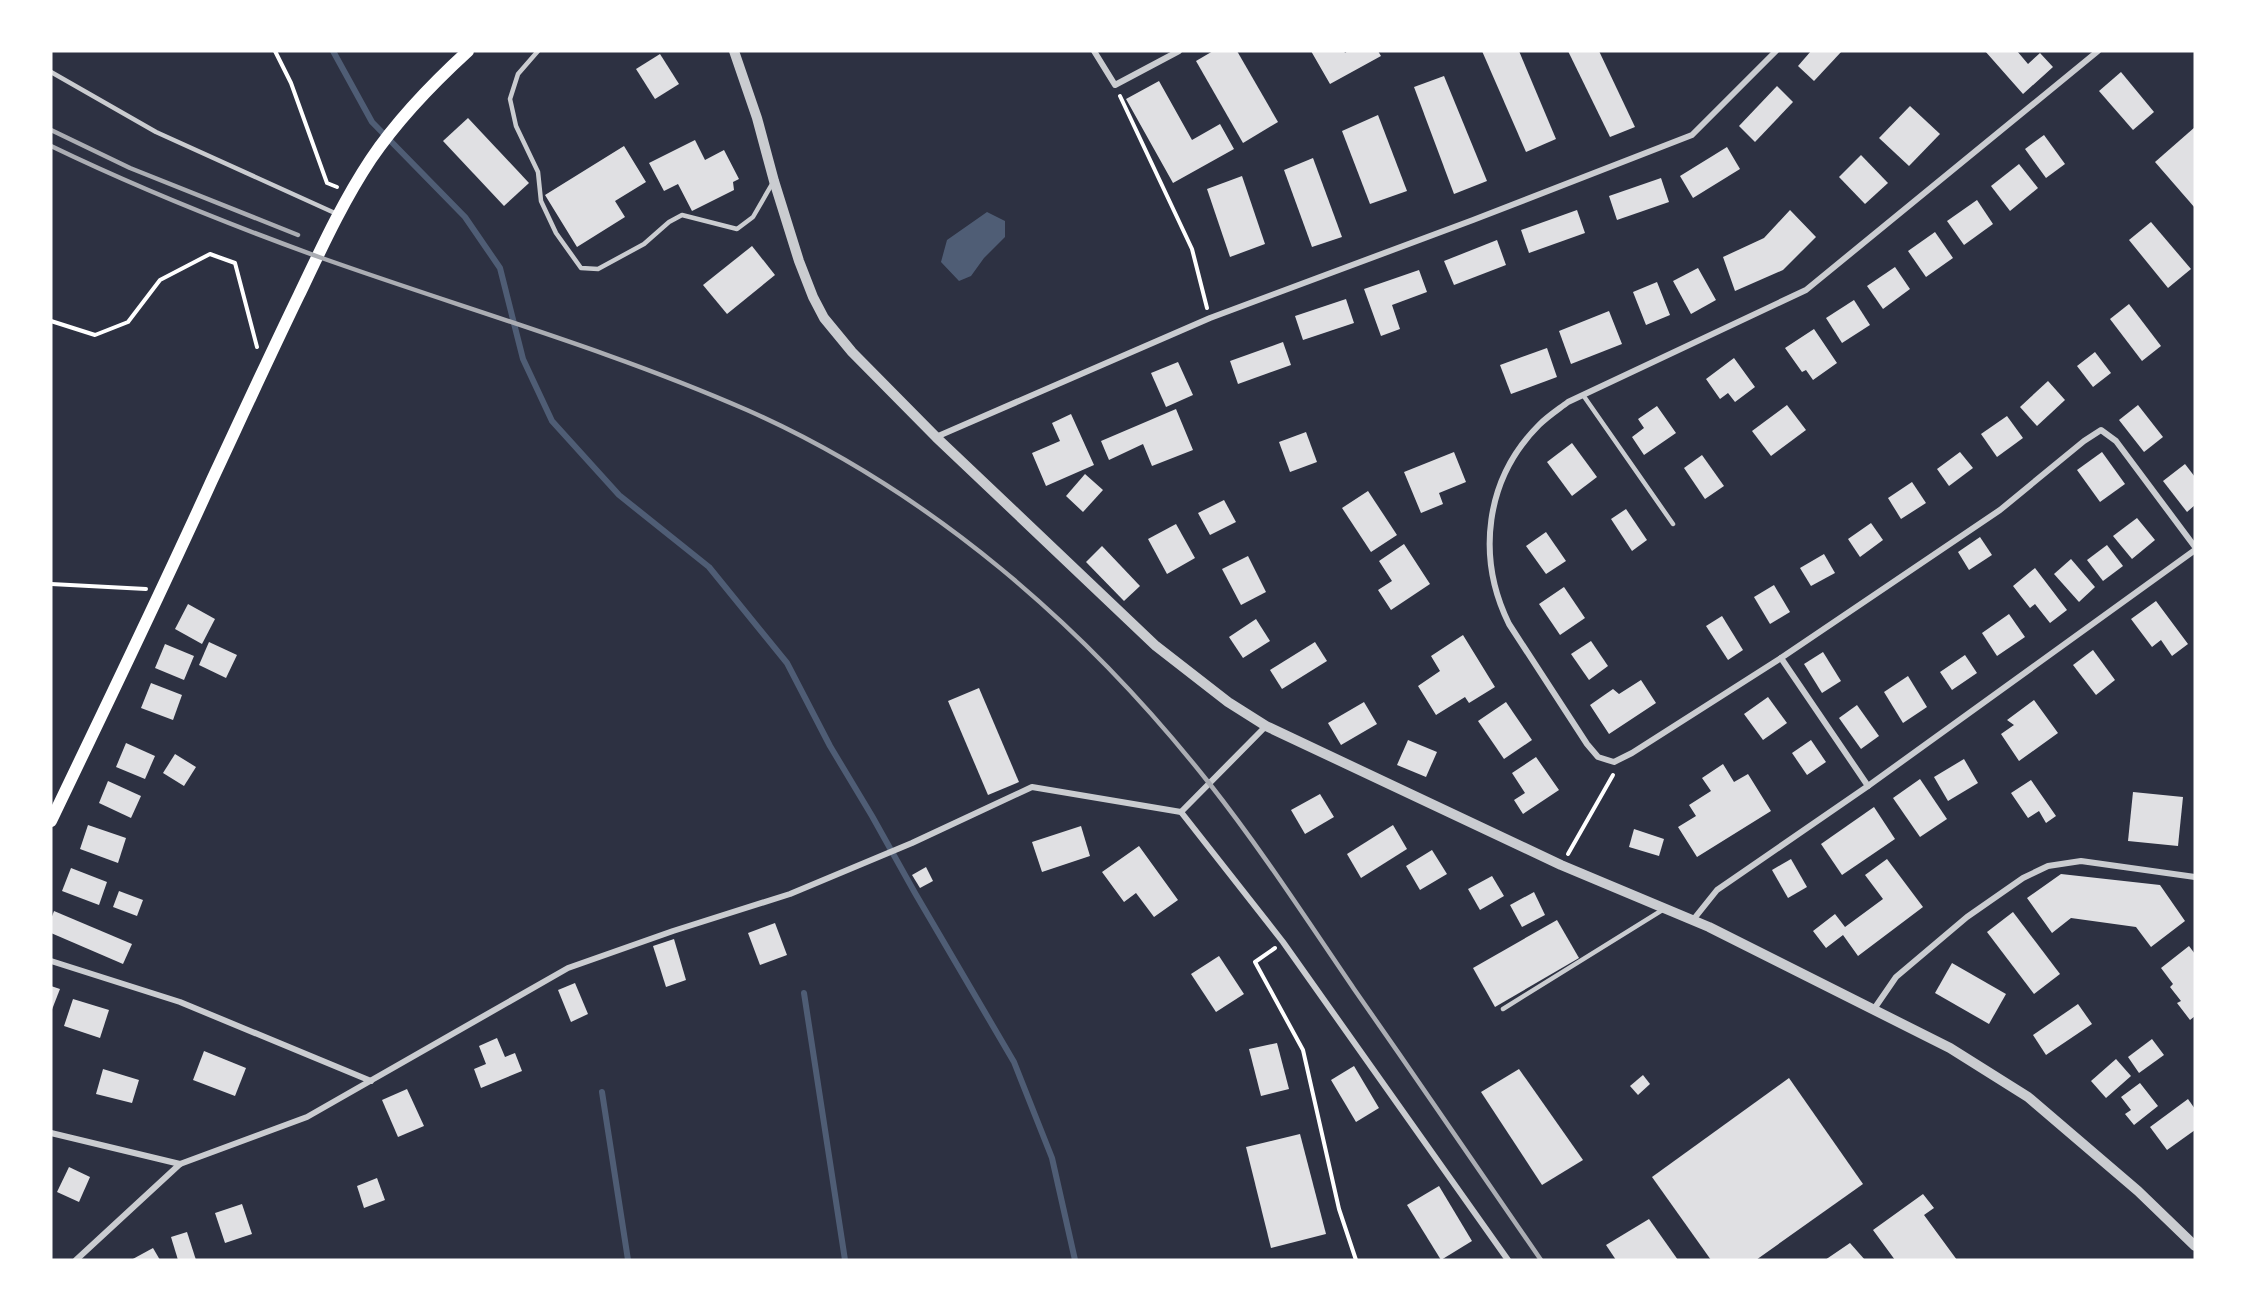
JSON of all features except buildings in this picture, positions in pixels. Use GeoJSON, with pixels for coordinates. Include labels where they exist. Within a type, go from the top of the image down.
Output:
{"type":"FeatureCollection","features":[{"type":"Feature","properties":{"kind":"main road"},"geometry":{"type":"LineString","coordinates":[[51,821],[272,352],[352,192],[372,158],[406,115],[436,80],[468,51]]}},
{"type":"Feature","properties":{"kind":"street"},"geometry":{"type":"LineString","coordinates":[[734,51],[757,118],[799,261],[824,318],[852,352],[936,437],[1156,646],[1228,702],[1266,726],[1561,866],[1692,921],[1950,1047],[2028,1097],[2138,1191],[2195,1246]]}},
{"type":"Feature","properties":{"kind":"street"},"geometry":{"type":"LineString","coordinates":[[1094,51],[1115,85],[1179,51]]}},
{"type":"Feature","properties":{"kind":"street"},"geometry":{"type":"LineString","coordinates":[[936,437],[1210,318],[1692,135],[1776,51]]}},
{"type":"Feature","properties":{"kind":"street"},"geometry":{"type":"LineString","coordinates":[[1692,921],[1717,890],[1868,786],[2195,548],[2116,441],[2101,430],[2084,441],[2000,510],[1781,658],[1614,762],[1598,757],[1587,744],[1509,624],[1500,604],[1491,572],[1490,515],[1501,481],[1539,425],[1568,402],[1806,290],[2098,51]]}},
{"type":"Feature","properties":{"kind":"street"},"geometry":{"type":"LineString","coordinates":[[1781,658],[1868,786]]}},
{"type":"Feature","properties":{"kind":"street"},"geometry":{"type":"LineString","coordinates":[[1180,812],[1266,726]]}},
{"type":"Feature","properties":{"kind":"street"},"geometry":{"type":"LineString","coordinates":[[76,1260],[180,1164],[307,1117],[568,968],[673,931],[790,894],[912,843],[1032,787],[1180,812],[1282,942],[1508,1260]]}},
{"type":"Feature","properties":{"kind":"street"},"geometry":{"type":"LineString","coordinates":[[1874,1009],[1896,977],[1967,917],[2024,878],[2048,866],[2081,861],[2195,877]]}},
{"type":"Feature","properties":{"kind":"street"},"geometry":{"type":"LineString","coordinates":[[51,962],[180,1002],[371,1081]]}},
{"type":"Feature","properties":{"kind":"street"},"geometry":{"type":"LineString","coordinates":[[51,1132],[180,1164]]}},
{"type":"Feature","properties":{"kind":"lane"},"geometry":{"type":"LineString","coordinates":[[538,51],[518,74],[510,99],[516,126],[538,172],[541,201],[556,233],[581,268],[598,269],[644,244],[669,222],[682,215],[737,229],[753,217],[774,181]]}},
{"type":"Feature","properties":{"kind":"lane"},"geometry":{"type":"LineString","coordinates":[[51,72],[156,132],[340,215]]}},
{"type":"Feature","properties":{"kind":"lane"},"geometry":{"type":"LineString","coordinates":[[1583,395],[1673,524]]}},
{"type":"Feature","properties":{"kind":"lane"},"geometry":{"type":"LineString","coordinates":[[1503,1009],[1664,909]]}},
{"type":"Feature","properties":{"kind":"path"},"geometry":{"type":"LineString","coordinates":[[275,51],[291,83],[327,183],[352,192]]}},
{"type":"Feature","properties":{"kind":"path"},"geometry":{"type":"LineString","coordinates":[[1115,85],[1192,249],[1210,318]]}},
{"type":"Feature","properties":{"kind":"path"},"geometry":{"type":"LineString","coordinates":[[51,321],[95,335],[128,322],[160,280],[210,254],[236,263],[256,346],[272,352]]}},
{"type":"Feature","properties":{"kind":"path"},"geometry":{"type":"LineString","coordinates":[[51,584],[161,589]]}},
{"type":"Feature","properties":{"kind":"path"},"geometry":{"type":"LineString","coordinates":[[1561,866],[1614,773],[1614,762]]}},
{"type":"Feature","properties":{"kind":"path"},"geometry":{"type":"LineString","coordinates":[[1282,942],[1255,962],[1303,1050],[1339,1209],[1356,1260]]}},
{"type":"Feature","properties":{"kind":"water"},"geometry":{"type":"Polygon","coordinates":[[[987,212],[1005,221],[1005,237],[984,258],[971,276],[959,281],[941,262],[947,240],[987,212]]]}},
{"type":"Feature","properties":{"kind":"waterway"},"geometry":{"type":"LineString","coordinates":[[333,51],[372,122],[465,217],[500,268],[523,359],[552,421],[619,495],[709,567],[787,663],[830,746],[1014,1062],[1052,1158],[1075,1260]]}},
{"type":"Feature","properties":{"kind":"waterway"},"geometry":{"type":"LineString","coordinates":[[804,993],[845,1260]]}},
{"type":"Feature","properties":{"kind":"waterway"},"geometry":{"type":"LineString","coordinates":[[602,1092],[628,1260]]}},
{"type":"Feature","properties":{"kind":"railway"},"geometry":{"type":"LineString","coordinates":[[51,130],[130,168],[298,235]]}},
{"type":"Feature","properties":{"kind":"railway"},"geometry":{"type":"LineString","coordinates":[[51,146],[150,191],[251,232],[373,276],[588,348],[695,388],[747,410],[814,443],[879,481],[941,522],[1000,568],[1111,670],[1209,783],[1247,833],[1541,1260]]}}]}
